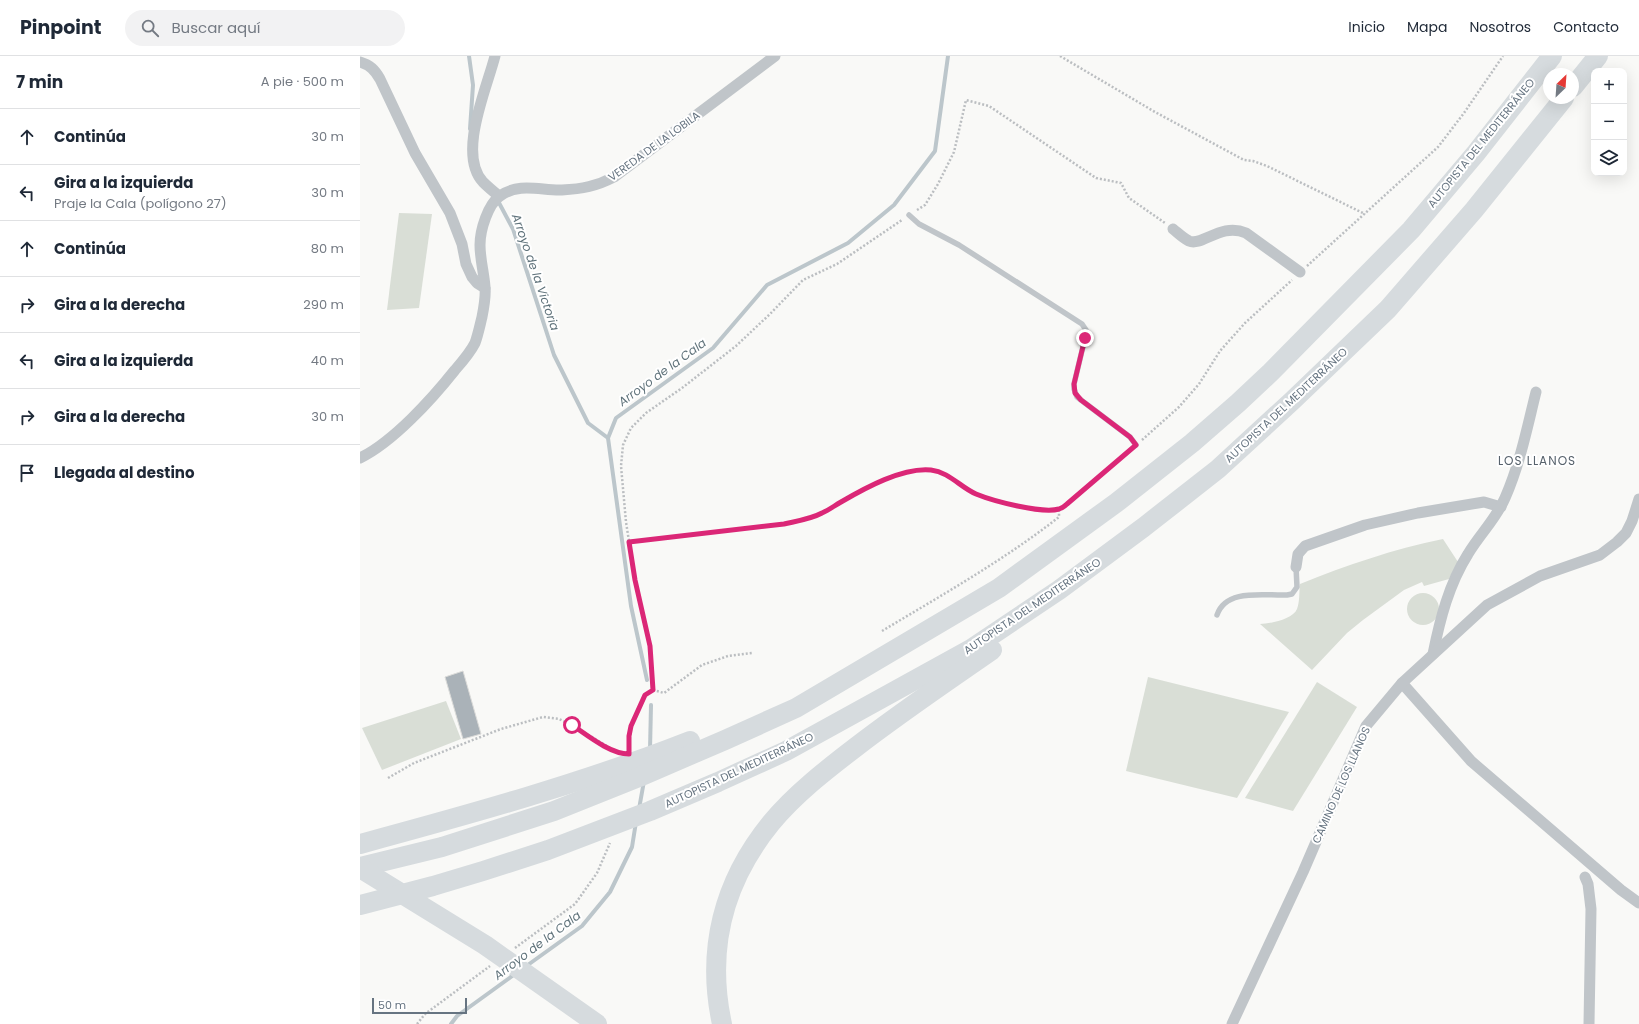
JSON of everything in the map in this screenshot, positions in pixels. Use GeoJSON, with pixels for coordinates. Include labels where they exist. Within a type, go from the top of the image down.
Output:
{"type":"FeatureCollection","features":[{"type":"Feature","properties":{"kind":"highway","name":"AUTOPISTA DEL MEDITERRÁNEO"},"geometry":{"type":"LineString","coordinates":[[360,868],[442,846],[554,811],[639,777],[726,733],[796,708],[999,588],[1116,503],[1192,443],[1271,372],[1411,230],[1476,153],[1552,56]]}},
{"type":"Feature","properties":{"kind":"highway"},"geometry":{"type":"LineString","coordinates":[[1579,80],[1598,56]]}},
{"type":"Feature","properties":{"kind":"highway","name":"AUTOPISTA DEL MEDITERRÁNEO"},"geometry":{"type":"LineString","coordinates":[[360,905],[483,871],[548,850],[650,812],[786,750],[971,649],[1059,590],[1144,527],[1218,469],[1292,401],[1388,309],[1474,210],[1559,104]]}},
{"type":"Feature","properties":{"kind":"highway"},"geometry":{"type":"LineString","coordinates":[[722,1024],[716,983],[716,964],[721,921],[737,874],[771,822],[816,778],[876,732],[1089,582],[1144,527]]}},
{"type":"Feature","properties":{"kind":"highway"},"geometry":{"type":"LineString","coordinates":[[360,844],[414,830],[557,788],[726,733]]}},
{"type":"Feature","properties":{"kind":"highway"},"geometry":{"type":"LineString","coordinates":[[360,868],[485,946],[597,1024]]}},
{"type":"Feature","properties":{"kind":"street"},"geometry":{"type":"LineString","coordinates":[[360,458],[385,442],[425,406],[463,361],[474,343],[482,318],[485,288],[480,244],[483,225],[490,209],[499,196],[482,182],[475,169],[472,150],[474,127],[495,56]]}},
{"type":"Feature","properties":{"kind":"street","name":"VEREDA DE LA LOBILA"},"geometry":{"type":"LineString","coordinates":[[499,196],[509,191],[519,189],[536,188],[560,190],[587,188],[600,184],[614,177],[775,56]]}},
{"type":"Feature","properties":{"kind":"street"},"geometry":{"type":"LineString","coordinates":[[360,62],[369,66],[378,75],[415,153],[450,214],[462,244],[466,264],[472,277],[477,283],[485,288]]}},
{"type":"Feature","properties":{"kind":"street"},"geometry":{"type":"LineString","coordinates":[[1173,229],[1189,241],[1195,242],[1225,230],[1239,230],[1246,233],[1285,263],[1300,272]]}},
{"type":"Feature","properties":{"kind":"street"},"geometry":{"type":"LineString","coordinates":[[1434,654],[1446,604],[1457,573],[1469,553],[1495,518],[1514,475],[1536,392]]}},
{"type":"Feature","properties":{"kind":"street","name":"CAMINO DE LOS LLANOS"},"geometry":{"type":"LineString","coordinates":[[1232,1024],[1303,872],[1366,726],[1402,683],[1487,605],[1540,576],[1600,555],[1617,542],[1626,533],[1632,521],[1639,499]]}},
{"type":"Feature","properties":{"kind":"street"},"geometry":{"type":"LineString","coordinates":[[1296,567],[1298,554],[1305,546],[1364,525],[1418,513],[1484,502],[1501,507]]}},
{"type":"Feature","properties":{"kind":"street"},"geometry":{"type":"LineString","coordinates":[[1402,683],[1470,761],[1621,890],[1639,903]]}},
{"type":"Feature","properties":{"kind":"street"},"geometry":{"type":"LineString","coordinates":[[1585,877],[1588,884],[1591,909],[1589,1024]]}},
{"type":"Feature","properties":{"kind":"lane"},"geometry":{"type":"LineString","coordinates":[[909,216],[919,224],[959,245],[1050,302],[1082,324],[1086,330],[1086,334],[1074,384],[1075,393],[1081,400],[1130,437],[1136,445]]}},
{"type":"Feature","properties":{"kind":"lane"},"geometry":{"type":"LineString","coordinates":[[1217,615],[1221,606],[1225,602],[1240,596],[1282,596],[1292,594],[1297,586],[1296,567]]}},
{"type":"Feature","properties":{"kind":"path"},"geometry":{"type":"LineString","coordinates":[[1060,56],[1155,112],[1244,160],[1253,161],[1267,166],[1365,214]]}},
{"type":"Feature","properties":{"kind":"path"},"geometry":{"type":"LineString","coordinates":[[629,542],[784,524],[802,520],[822,513],[887,479],[904,472],[919,470],[932,470],[945,474],[976,494],[1008,504],[1039,510],[1059,509],[1067,504],[1179,407],[1200,384],[1220,351],[1245,323],[1438,147],[1464,113],[1503,56]]}},
{"type":"Feature","properties":{"kind":"path"},"geometry":{"type":"LineString","coordinates":[[653,690],[650,646],[635,580],[629,542],[621,466],[623,445],[631,428],[646,412],[682,388],[736,346],[787,298],[803,280],[837,264],[925,205],[938,184],[954,152],[966,100],[989,106],[1096,178],[1121,183],[1129,198],[1173,229]]}},
{"type":"Feature","properties":{"kind":"path"},"geometry":{"type":"LineString","coordinates":[[882,631],[965,581],[1043,529],[1059,517],[1059,509]]}},
{"type":"Feature","properties":{"kind":"path"},"geometry":{"type":"LineString","coordinates":[[629,754],[629,736],[631,726],[645,695],[653,690],[664,693],[702,665],[728,656],[752,653]]}},
{"type":"Feature","properties":{"kind":"path"},"geometry":{"type":"LineString","coordinates":[[388,778],[428,757],[501,729],[543,717],[559,720],[572,725],[616,752]]}},
{"type":"Feature","properties":{"kind":"path"},"geometry":{"type":"LineString","coordinates":[[513,950],[575,904],[597,873],[612,839]]}},
{"type":"Feature","properties":{"kind":"path"},"geometry":{"type":"LineString","coordinates":[[417,1024],[425,1014],[494,963]]}},
{"type":"Feature","properties":{"kind":"shaded area"},"geometry":{"type":"Polygon","coordinates":[[[399,213],[432,214],[419,308],[387,310],[399,213]]]}},
{"type":"Feature","properties":{"kind":"shaded area"},"geometry":{"type":"Polygon","coordinates":[[[1443,539],[1458,562],[1449,579],[1424,586],[1422,582],[1404,590],[1347,633],[1312,670],[1260,624],[1281,620],[1295,613],[1299,603],[1300,584],[1371,558],[1443,539]]]}},
{"type":"Feature","properties":{"kind":"shaded area"},"geometry":{"type":"Polygon","coordinates":[[[1420,593],[1426,593],[1435,597],[1439,609],[1435,621],[1426,625],[1420,625],[1411,621],[1407,612],[1407,606],[1411,597],[1420,593]]]}},
{"type":"Feature","properties":{"kind":"shaded area"},"geometry":{"type":"Polygon","coordinates":[[[1148,677],[1289,712],[1237,798],[1126,771],[1148,677]]]}},
{"type":"Feature","properties":{"kind":"shaded area"},"geometry":{"type":"Polygon","coordinates":[[[1317,682],[1357,707],[1293,811],[1245,798],[1317,682]]]}},
{"type":"Feature","properties":{"kind":"shaded area"},"geometry":{"type":"Polygon","coordinates":[[[446,701],[461,739],[382,770],[362,728],[446,701]]]}},
{"type":"Feature","properties":{"kind":"building"},"geometry":{"type":"Polygon","coordinates":[[[463,671],[481,734],[463,739],[445,677],[463,671]]]}},
{"type":"Feature","properties":{"kind":"waterway","name":"Arroyo de la Victoria"},"geometry":{"type":"LineString","coordinates":[[469,56],[473,85],[470,129]]}},
{"type":"Feature","properties":{"kind":"waterway","name":"Arroyo de la Cala"},"geometry":{"type":"LineString","coordinates":[[647,680],[631,606],[608,438],[616,418],[713,348],[767,285],[848,243],[894,205],[935,151],[948,56]]}},
{"type":"Feature","properties":{"kind":"waterway","name":"Arroyo de la Victoria"},"geometry":{"type":"LineString","coordinates":[[497,199],[513,229],[554,355],[588,423],[608,438]]}},
{"type":"Feature","properties":{"kind":"waterway","name":"Arroyo de la Cala"},"geometry":{"type":"LineString","coordinates":[[650,750],[651,705]]}},
{"type":"Feature","properties":{"kind":"waterway","name":"Arroyo de la Cala"},"geometry":{"type":"LineString","coordinates":[[639,809],[644,781]]}},
{"type":"Feature","properties":{"kind":"waterway","name":"Arroyo de la Cala"},"geometry":{"type":"LineString","coordinates":[[525,967],[582,926],[610,892],[632,847],[636,822]]}},
{"type":"Feature","properties":{"kind":"waterway","name":"Arroyo de la Cala"},"geometry":{"type":"LineString","coordinates":[[451,1024],[457,1016],[515,974]]}},
{"type":"Feature","properties":{"kind":"district","name":"LOS LLANOS"},"geometry":{"type":"Point","coordinates":[1537,460]}},
{"type":"Feature","properties":{"kind":"route"},"geometry":{"type":"LineString","coordinates":[[572,725],[612,750],[621,754],[629,754],[629,736],[631,726],[645,695],[653,690],[650,646],[635,580],[629,542],[784,524],[802,520],[822,513],[887,479],[904,472],[919,470],[932,470],[945,474],[976,494],[1008,504],[1039,510],[1059,509],[1067,504],[1136,445],[1130,437],[1077,397],[1075,393],[1074,384],[1085,338]]}}]}
